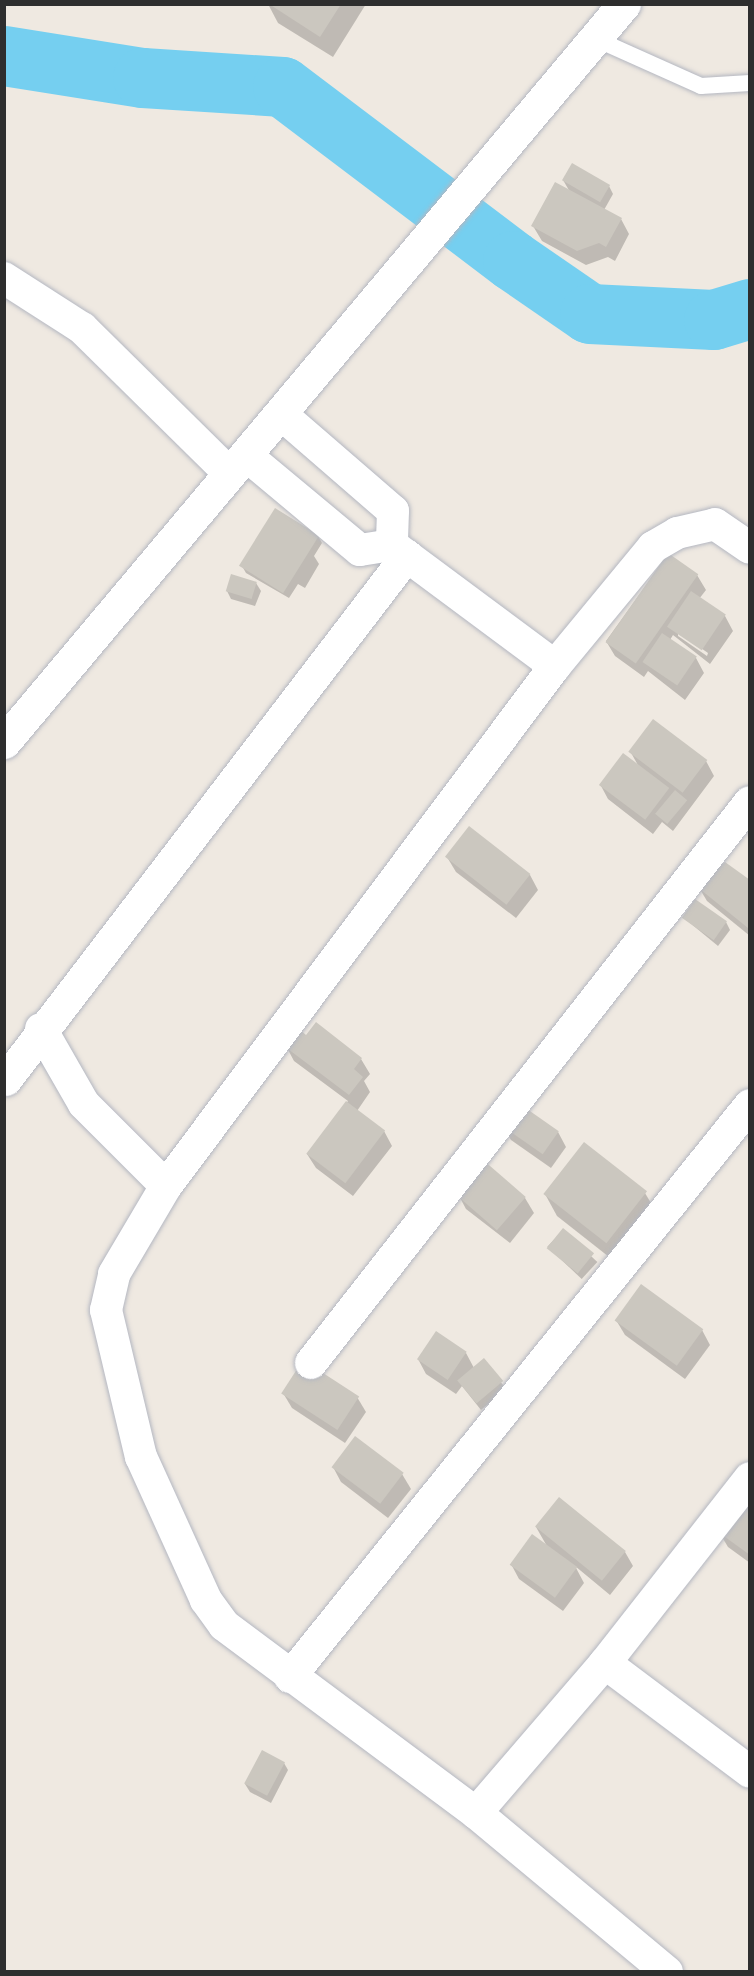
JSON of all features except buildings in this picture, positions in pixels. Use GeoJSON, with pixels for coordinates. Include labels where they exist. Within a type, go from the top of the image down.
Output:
{"type":"FeatureCollection","features":[{"type":"Feature","properties":{"kind":"main road"},"geometry":{"type":"LineString","coordinates":[[4,742],[624,4]]}},
{"type":"Feature","properties":{"kind":"street"},"geometry":{"type":"LineString","coordinates":[[4,278],[82,328],[238,465],[360,550],[400,550],[555,666]]}},
{"type":"Feature","properties":{"kind":"street"},"geometry":{"type":"LineString","coordinates":[[6,1080],[41,1029],[400,550],[393,511],[281,414]]}},
{"type":"Feature","properties":{"kind":"street"},"geometry":{"type":"LineString","coordinates":[[668,1971],[476,1814],[290,1677],[225,1625],[206,1600],[141,1457],[106,1310],[114,1274],[166,1186],[555,666],[653,547],[677,532],[714,524],[750,548]]}},
{"type":"Feature","properties":{"kind":"street"},"geometry":{"type":"LineString","coordinates":[[311,1363],[750,802]]}},
{"type":"Feature","properties":{"kind":"street"},"geometry":{"type":"LineString","coordinates":[[41,1029],[84,1104],[166,1186]]}},
{"type":"Feature","properties":{"kind":"street"},"geometry":{"type":"LineString","coordinates":[[290,1677],[750,1105]]}},
{"type":"Feature","properties":{"kind":"street"},"geometry":{"type":"LineString","coordinates":[[476,1814],[605,1663],[750,1478]]}},
{"type":"Feature","properties":{"kind":"street"},"geometry":{"type":"LineString","coordinates":[[605,1663],[750,1772]]}},
{"type":"Feature","properties":{"kind":"lane"},"geometry":{"type":"LineString","coordinates":[[596,39],[701,86],[750,83]]}},
{"type":"Feature","properties":{"kind":"waterway"},"geometry":{"type":"LineString","coordinates":[[4,56],[143,78],[283,87],[513,261],[590,314],[714,320],[750,309]]}}]}
